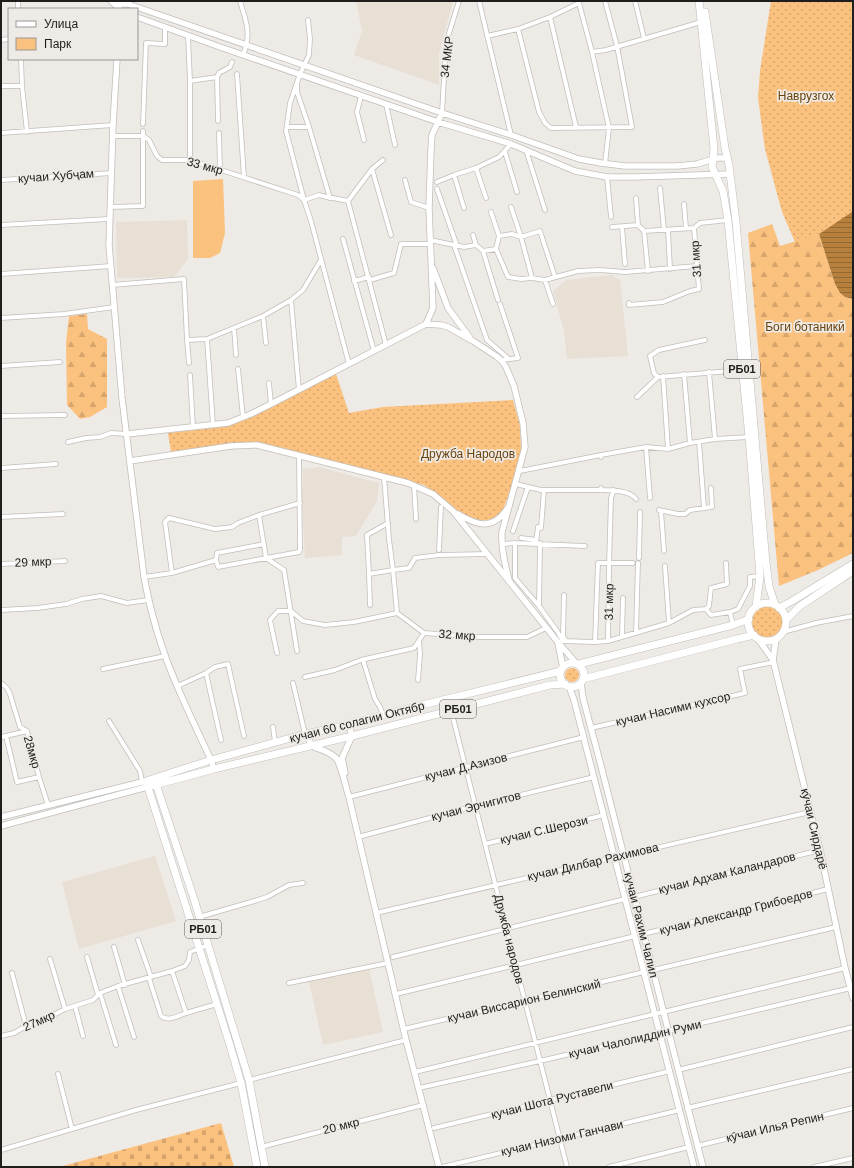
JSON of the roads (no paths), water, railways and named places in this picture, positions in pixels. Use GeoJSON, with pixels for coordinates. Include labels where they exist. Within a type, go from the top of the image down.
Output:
{"type":"FeatureCollection","features":[{"type":"Feature","properties":{"kind":"highway","name":"РБ01"},"geometry":{"type":"LineString","coordinates":[[699,1],[704,22],[724,148],[730,174],[769,586],[777,606],[783,611],[786,620]]}},
{"type":"Feature","properties":{"kind":"highway","name":"РБ01"},"geometry":{"type":"LineString","coordinates":[[562,669],[569,663],[577,664],[733,626],[749,620],[753,610],[756,607],[760,576],[749,437],[728,220],[723,191],[712,168],[714,149],[703,1]]}},
{"type":"Feature","properties":{"kind":"highway"},"geometry":{"type":"LineString","coordinates":[[756,607],[766,604],[777,606],[792,601],[853,564]]}},
{"type":"Feature","properties":{"kind":"highway"},"geometry":{"type":"LineString","coordinates":[[776,639],[784,632],[786,620],[800,606],[853,572]]}},
{"type":"Feature","properties":{"kind":"highway"},"geometry":{"type":"LineString","coordinates":[[749,620],[750,628],[756,637]]}},
{"type":"Feature","properties":{"kind":"highway","name":"РБ01"},"geometry":{"type":"LineString","coordinates":[[567,685],[576,686],[582,681],[737,639],[756,637],[764,641],[770,641],[776,639]]}},
{"type":"Feature","properties":{"kind":"highway"},"geometry":{"type":"LineString","coordinates":[[577,664],[581,667],[584,673],[582,681]]}},
{"type":"Feature","properties":{"kind":"highway"},"geometry":{"type":"LineString","coordinates":[[562,669],[561,678],[567,685]]}},
{"type":"Feature","properties":{"kind":"highway","name":"кучаи 60 солагии Октябр"},"geometry":{"type":"LineString","coordinates":[[155,782],[211,760],[276,742],[305,732],[349,724],[562,669]]}},
{"type":"Feature","properties":{"kind":"highway","name":"кучаи 60 солагии Октябр"},"geometry":{"type":"LineString","coordinates":[[352,736],[550,685],[567,685]]}},
{"type":"Feature","properties":{"kind":"highway"},"geometry":{"type":"LineString","coordinates":[[442,700],[448,705],[449,711]]}},
{"type":"Feature","properties":{"kind":"highway"},"geometry":{"type":"LineString","coordinates":[[416,706],[414,713],[416,717],[420,719]]}},
{"type":"Feature","properties":{"kind":"highway","name":"РБ01"},"geometry":{"type":"LineString","coordinates":[[256,1167],[240,1083],[217,1004],[145,783],[214,769],[352,736]]}},
{"type":"Feature","properties":{"kind":"highway","name":"РБ01"},"geometry":{"type":"LineString","coordinates":[[155,782],[250,1080],[265,1167]]}},
{"type":"Feature","properties":{"kind":"main road"},"geometry":{"type":"LineString","coordinates":[[114,5],[128,4],[442,114],[511,135],[579,159],[625,166],[677,166],[697,164],[720,157],[727,158]]}},
{"type":"Feature","properties":{"kind":"main road"},"geometry":{"type":"LineString","coordinates":[[146,20],[149,12]]}},
{"type":"Feature","properties":{"kind":"main road"},"geometry":{"type":"LineString","coordinates":[[138,17],[361,96],[438,122],[511,144],[575,171],[607,177],[730,174]]}},
{"type":"Feature","properties":{"kind":"main road"},"geometry":{"type":"LineString","coordinates":[[117,60],[110,207],[110,266],[126,434],[144,577],[148,600],[165,656],[177,687],[214,769]]}},
{"type":"Feature","properties":{"kind":"main road"},"geometry":{"type":"LineString","coordinates":[[426,324],[433,308],[429,208],[432,135],[442,114]]}},
{"type":"Feature","properties":{"kind":"main road"},"geometry":{"type":"LineString","coordinates":[[430,242],[433,269],[448,308],[473,341]]}},
{"type":"Feature","properties":{"kind":"main road"},"geometry":{"type":"LineString","coordinates":[[126,434],[228,423],[271,404],[426,324],[448,327],[473,341],[501,360],[506,366],[514,386],[523,423],[526,447],[502,532],[502,544],[509,580]]}},
{"type":"Feature","properties":{"kind":"main road"},"geometry":{"type":"LineString","coordinates":[[130,461],[231,446],[256,445],[408,482],[433,494],[453,511],[468,520],[484,524],[498,520],[503,515],[510,503]]}},
{"type":"Feature","properties":{"kind":"main road"},"geometry":{"type":"LineString","coordinates":[[453,511],[546,628],[561,641],[577,664]]}},
{"type":"Feature","properties":{"kind":"main road"},"geometry":{"type":"LineString","coordinates":[[756,637],[774,661]]}},
{"type":"Feature","properties":{"kind":"main road"},"geometry":{"type":"LineString","coordinates":[[774,661],[776,639]]}},
{"type":"Feature","properties":{"kind":"main road"},"geometry":{"type":"LineString","coordinates":[[561,641],[562,669]]}},
{"type":"Feature","properties":{"kind":"main road","name":"кӯчаи Сирдарё"},"geometry":{"type":"LineString","coordinates":[[774,661],[820,850],[845,968],[851,984],[853,998]]}},
{"type":"Feature","properties":{"kind":"main road","name":"кучаи Рахим Чалил"},"geometry":{"type":"LineString","coordinates":[[582,681],[583,698],[702,1167]]}},
{"type":"Feature","properties":{"kind":"main road","name":"кучаи Рахим Чалил"},"geometry":{"type":"LineString","coordinates":[[567,685],[574,700],[584,737],[694,1167]]}},
{"type":"Feature","properties":{"kind":"main road"},"geometry":{"type":"LineString","coordinates":[[349,724],[352,736],[342,758],[349,797],[422,1106],[442,1167]]}},
{"type":"Feature","properties":{"kind":"main road"},"geometry":{"type":"LineString","coordinates":[[305,732],[311,746],[322,749],[331,754],[338,761],[349,797]]}},
{"type":"Feature","properties":{"kind":"main road"},"geometry":{"type":"LineString","coordinates":[[1,817],[100,792],[145,783]]}},
{"type":"Feature","properties":{"kind":"main road"},"geometry":{"type":"LineString","coordinates":[[1,826],[101,800],[145,783]]}},
{"type":"Feature","properties":{"kind":"main road"},"geometry":{"type":"LineString","coordinates":[[100,792],[101,800]]}},
{"type":"Feature","properties":{"kind":"main road"},"geometry":{"type":"LineString","coordinates":[[75,798],[77,806]]}},
{"type":"Feature","properties":{"kind":"street"},"geometry":{"type":"LineString","coordinates":[[240,1],[248,32],[247,46],[243,55]]}},
{"type":"Feature","properties":{"kind":"street","name":"34 МКР"},"geometry":{"type":"LineString","coordinates":[[442,114],[446,43],[459,1]]}},
{"type":"Feature","properties":{"kind":"street"},"geometry":{"type":"LineString","coordinates":[[479,1],[511,135]]}},
{"type":"Feature","properties":{"kind":"street"},"geometry":{"type":"LineString","coordinates":[[518,29],[539,112],[545,124],[551,128],[632,127],[617,46],[605,1]]}},
{"type":"Feature","properties":{"kind":"street"},"geometry":{"type":"LineString","coordinates":[[635,1],[644,38]]}},
{"type":"Feature","properties":{"kind":"street"},"geometry":{"type":"LineString","coordinates":[[488,36],[518,29],[550,17],[579,2],[609,128],[605,164]]}},
{"type":"Feature","properties":{"kind":"street"},"geometry":{"type":"LineString","coordinates":[[550,17],[576,127]]}},
{"type":"Feature","properties":{"kind":"street"},"geometry":{"type":"LineString","coordinates":[[308,20],[310,39],[309,55],[300,74],[290,103],[286,131],[349,364]]}},
{"type":"Feature","properties":{"kind":"street"},"geometry":{"type":"LineString","coordinates":[[592,52],[704,22]]}},
{"type":"Feature","properties":{"kind":"street"},"geometry":{"type":"LineString","coordinates":[[143,124],[146,43],[165,44],[165,27]]}},
{"type":"Feature","properties":{"kind":"street"},"geometry":{"type":"LineString","coordinates":[[188,36],[190,81],[190,160]]}},
{"type":"Feature","properties":{"kind":"street"},"geometry":{"type":"LineString","coordinates":[[21,60],[27,132]]}},
{"type":"Feature","properties":{"kind":"street"},"geometry":{"type":"LineString","coordinates":[[218,121],[217,77],[219,73],[230,67],[232,62]]}},
{"type":"Feature","properties":{"kind":"street"},"geometry":{"type":"LineString","coordinates":[[236,74],[244,177]]}},
{"type":"Feature","properties":{"kind":"street"},"geometry":{"type":"LineString","coordinates":[[190,81],[217,77]]}},
{"type":"Feature","properties":{"kind":"street"},"geometry":{"type":"LineString","coordinates":[[297,83],[297,92],[330,198]]}},
{"type":"Feature","properties":{"kind":"street"},"geometry":{"type":"LineString","coordinates":[[1,86],[22,86]]}},
{"type":"Feature","properties":{"kind":"street"},"geometry":{"type":"LineString","coordinates":[[361,96],[357,112],[364,140]]}},
{"type":"Feature","properties":{"kind":"street"},"geometry":{"type":"LineString","coordinates":[[386,104],[395,145]]}},
{"type":"Feature","properties":{"kind":"street"},"geometry":{"type":"LineString","coordinates":[[1,133],[113,125]]}},
{"type":"Feature","properties":{"kind":"street"},"geometry":{"type":"LineString","coordinates":[[287,127],[309,127]]}},
{"type":"Feature","properties":{"kind":"street"},"geometry":{"type":"LineString","coordinates":[[219,133],[220,169]]}},
{"type":"Feature","properties":{"kind":"street"},"geometry":{"type":"LineString","coordinates":[[110,207],[143,206],[143,134],[114,136]]}},
{"type":"Feature","properties":{"kind":"street","name":"33 мкр"},"geometry":{"type":"LineString","coordinates":[[143,134],[149,140],[157,156],[162,160],[190,160],[298,195],[304,200]]}},
{"type":"Feature","properties":{"kind":"street"},"geometry":{"type":"LineString","coordinates":[[437,182],[476,168],[499,157],[511,144]]}},
{"type":"Feature","properties":{"kind":"street"},"geometry":{"type":"LineString","coordinates":[[526,150],[545,210]]}},
{"type":"Feature","properties":{"kind":"street"},"geometry":{"type":"LineString","coordinates":[[505,152],[517,192]]}},
{"type":"Feature","properties":{"kind":"street"},"geometry":{"type":"LineString","coordinates":[[348,201],[372,169],[383,160]]}},
{"type":"Feature","properties":{"kind":"street"},"geometry":{"type":"LineString","coordinates":[[476,168],[486,198]]}},
{"type":"Feature","properties":{"kind":"street"},"geometry":{"type":"LineString","coordinates":[[372,169],[391,235]]}},
{"type":"Feature","properties":{"kind":"street","name":"кучаи Хубҷам"},"geometry":{"type":"LineString","coordinates":[[1,180],[112,173]]}},
{"type":"Feature","properties":{"kind":"street"},"geometry":{"type":"LineString","coordinates":[[454,175],[464,208]]}},
{"type":"Feature","properties":{"kind":"street"},"geometry":{"type":"LineString","coordinates":[[607,177],[611,217]]}},
{"type":"Feature","properties":{"kind":"street"},"geometry":{"type":"LineString","coordinates":[[405,180],[411,202],[429,208]]}},
{"type":"Feature","properties":{"kind":"street"},"geometry":{"type":"LineString","coordinates":[[660,188],[670,269]]}},
{"type":"Feature","properties":{"kind":"street"},"geometry":{"type":"LineString","coordinates":[[437,189],[487,340],[509,359]]}},
{"type":"Feature","properties":{"kind":"street"},"geometry":{"type":"LineString","coordinates":[[304,200],[319,195],[348,201]]}},
{"type":"Feature","properties":{"kind":"street"},"geometry":{"type":"LineString","coordinates":[[636,198],[638,225],[644,231],[648,271]]}},
{"type":"Feature","properties":{"kind":"street"},"geometry":{"type":"LineString","coordinates":[[348,201],[386,345]]}},
{"type":"Feature","properties":{"kind":"street"},"geometry":{"type":"LineString","coordinates":[[684,204],[686,228]]}},
{"type":"Feature","properties":{"kind":"street"},"geometry":{"type":"LineString","coordinates":[[511,207],[532,278]]}},
{"type":"Feature","properties":{"kind":"street"},"geometry":{"type":"LineString","coordinates":[[491,212],[499,236],[496,249],[508,277],[545,280],[578,271],[600,270],[625,272],[697,266]]}},
{"type":"Feature","properties":{"kind":"street"},"geometry":{"type":"LineString","coordinates":[[1,226],[110,219]]}},
{"type":"Feature","properties":{"kind":"street"},"geometry":{"type":"LineString","coordinates":[[644,231],[694,228],[700,223],[728,220]]}},
{"type":"Feature","properties":{"kind":"street"},"geometry":{"type":"LineString","coordinates":[[612,227],[638,225]]}},
{"type":"Feature","properties":{"kind":"street"},"geometry":{"type":"LineString","coordinates":[[622,227],[625,264]]}},
{"type":"Feature","properties":{"kind":"street","name":"31 мкр"},"geometry":{"type":"LineString","coordinates":[[629,304],[663,302],[690,291],[699,290],[694,228]]}},
{"type":"Feature","properties":{"kind":"street"},"geometry":{"type":"LineString","coordinates":[[499,236],[512,234],[521,237],[540,231],[555,277]]}},
{"type":"Feature","properties":{"kind":"street"},"geometry":{"type":"LineString","coordinates":[[473,235],[476,245],[483,251],[518,358],[501,360]]}},
{"type":"Feature","properties":{"kind":"street"},"geometry":{"type":"LineString","coordinates":[[343,240],[374,351]]}},
{"type":"Feature","properties":{"kind":"street"},"geometry":{"type":"LineString","coordinates":[[354,281],[394,273],[401,244],[430,242],[464,247],[476,245]]}},
{"type":"Feature","properties":{"kind":"street"},"geometry":{"type":"LineString","coordinates":[[483,251],[496,249]]}},
{"type":"Feature","properties":{"kind":"street"},"geometry":{"type":"LineString","coordinates":[[187,340],[207,339],[263,316],[291,300],[303,290],[321,260]]}},
{"type":"Feature","properties":{"kind":"street"},"geometry":{"type":"LineString","coordinates":[[1,274],[110,266]]}},
{"type":"Feature","properties":{"kind":"street"},"geometry":{"type":"LineString","coordinates":[[112,285],[184,279],[189,363]]}},
{"type":"Feature","properties":{"kind":"street"},"geometry":{"type":"LineString","coordinates":[[545,280],[553,304]]}},
{"type":"Feature","properties":{"kind":"street"},"geometry":{"type":"LineString","coordinates":[[291,300],[299,390]]}},
{"type":"Feature","properties":{"kind":"street"},"geometry":{"type":"LineString","coordinates":[[1,318],[64,314],[114,307]]}},
{"type":"Feature","properties":{"kind":"street"},"geometry":{"type":"LineString","coordinates":[[263,316],[266,343]]}},
{"type":"Feature","properties":{"kind":"street"},"geometry":{"type":"LineString","coordinates":[[234,328],[236,355]]}},
{"type":"Feature","properties":{"kind":"street"},"geometry":{"type":"LineString","coordinates":[[207,339],[213,424]]}},
{"type":"Feature","properties":{"kind":"street"},"geometry":{"type":"LineString","coordinates":[[658,377],[654,374],[650,356],[659,350],[705,340]]}},
{"type":"Feature","properties":{"kind":"street"},"geometry":{"type":"LineString","coordinates":[[1,366],[60,362]]}},
{"type":"Feature","properties":{"kind":"street"},"geometry":{"type":"LineString","coordinates":[[238,369],[243,417]]}},
{"type":"Feature","properties":{"kind":"street"},"geometry":{"type":"LineString","coordinates":[[637,397],[658,377],[742,370]]}},
{"type":"Feature","properties":{"kind":"street"},"geometry":{"type":"LineString","coordinates":[[708,372],[715,440]]}},
{"type":"Feature","properties":{"kind":"street"},"geometry":{"type":"LineString","coordinates":[[684,374],[690,443]]}},
{"type":"Feature","properties":{"kind":"street"},"geometry":{"type":"LineString","coordinates":[[190,375],[193,427]]}},
{"type":"Feature","properties":{"kind":"street"},"geometry":{"type":"LineString","coordinates":[[663,376],[668,449]]}},
{"type":"Feature","properties":{"kind":"street"},"geometry":{"type":"LineString","coordinates":[[269,382],[271,404]]}},
{"type":"Feature","properties":{"kind":"street"},"geometry":{"type":"LineString","coordinates":[[1,416],[65,415]]}},
{"type":"Feature","properties":{"kind":"street"},"geometry":{"type":"LineString","coordinates":[[68,442],[100,437],[111,433],[126,434]]}},
{"type":"Feature","properties":{"kind":"street"},"geometry":{"type":"LineString","coordinates":[[520,471],[646,447],[668,449],[690,443],[749,437]]}},
{"type":"Feature","properties":{"kind":"street"},"geometry":{"type":"LineString","coordinates":[[699,442],[704,508]]}},
{"type":"Feature","properties":{"kind":"street"},"geometry":{"type":"LineString","coordinates":[[646,447],[650,498]]}},
{"type":"Feature","properties":{"kind":"street"},"geometry":{"type":"LineString","coordinates":[[264,544],[217,553],[216,560],[218,567],[299,552],[299,456]]}},
{"type":"Feature","properties":{"kind":"street"},"geometry":{"type":"LineString","coordinates":[[1,468],[56,464]]}},
{"type":"Feature","properties":{"kind":"street"},"geometry":{"type":"LineString","coordinates":[[384,476],[397,613],[424,633]]}},
{"type":"Feature","properties":{"kind":"street"},"geometry":{"type":"LineString","coordinates":[[516,484],[544,490],[614,490],[634,496],[636,499]]}},
{"type":"Feature","properties":{"kind":"street"},"geometry":{"type":"LineString","coordinates":[[414,485],[416,519]]}},
{"type":"Feature","properties":{"kind":"street"},"geometry":{"type":"LineString","coordinates":[[513,531],[528,487]]}},
{"type":"Feature","properties":{"kind":"street"},"geometry":{"type":"LineString","coordinates":[[664,551],[660,510],[685,514],[690,510],[712,507],[711,488]]}},
{"type":"Feature","properties":{"kind":"street"},"geometry":{"type":"LineString","coordinates":[[539,606],[537,542],[538,527],[541,528],[544,490]]}},
{"type":"Feature","properties":{"kind":"street","name":"31 мкр"},"geometry":{"type":"LineString","coordinates":[[608,641],[609,564],[612,498],[614,490]]}},
{"type":"Feature","properties":{"kind":"street"},"geometry":{"type":"LineString","coordinates":[[172,573],[165,522],[169,518],[215,529],[232,527],[238,523],[259,515],[300,503]]}},
{"type":"Feature","properties":{"kind":"street"},"geometry":{"type":"LineString","coordinates":[[439,550],[441,507]]}},
{"type":"Feature","properties":{"kind":"street"},"geometry":{"type":"LineString","coordinates":[[639,551],[639,558],[640,512]]}},
{"type":"Feature","properties":{"kind":"street"},"geometry":{"type":"LineString","coordinates":[[1,517],[64,514]]}},
{"type":"Feature","properties":{"kind":"street"},"geometry":{"type":"LineString","coordinates":[[259,515],[266,558],[284,570],[297,651]]}},
{"type":"Feature","properties":{"kind":"street"},"geometry":{"type":"LineString","coordinates":[[370,605],[367,535],[388,523]]}},
{"type":"Feature","properties":{"kind":"street"},"geometry":{"type":"LineString","coordinates":[[521,538],[537,542]]}},
{"type":"Feature","properties":{"kind":"street"},"geometry":{"type":"LineString","coordinates":[[502,544],[537,542],[585,546]]}},
{"type":"Feature","properties":{"kind":"street"},"geometry":{"type":"LineString","coordinates":[[515,543],[515,578],[539,606],[557,631],[561,641]]}},
{"type":"Feature","properties":{"kind":"street"},"geometry":{"type":"LineString","coordinates":[[369,574],[409,568],[415,558],[439,555],[488,554]]}},
{"type":"Feature","properties":{"kind":"street"},"geometry":{"type":"LineString","coordinates":[[144,577],[172,573],[216,560]]}},
{"type":"Feature","properties":{"kind":"street","name":"29 мкр"},"geometry":{"type":"LineString","coordinates":[[1,564],[65,561]]}},
{"type":"Feature","properties":{"kind":"street"},"geometry":{"type":"LineString","coordinates":[[595,642],[598,563],[635,563],[636,633]]}},
{"type":"Feature","properties":{"kind":"street"},"geometry":{"type":"LineString","coordinates":[[726,563],[727,584],[711,588],[709,606],[706,609],[711,615],[738,609],[750,586],[750,577],[760,576]]}},
{"type":"Feature","properties":{"kind":"street"},"geometry":{"type":"LineString","coordinates":[[665,566],[669,623]]}},
{"type":"Feature","properties":{"kind":"street"},"geometry":{"type":"LineString","coordinates":[[561,641],[563,636],[564,595]]}},
{"type":"Feature","properties":{"kind":"street"},"geometry":{"type":"LineString","coordinates":[[1,610],[38,608],[66,604],[101,596],[127,603],[148,600]]}},
{"type":"Feature","properties":{"kind":"street"},"geometry":{"type":"LineString","coordinates":[[622,637],[623,598]]}},
{"type":"Feature","properties":{"kind":"street","name":"31 мкр"},"geometry":{"type":"LineString","coordinates":[[561,641],[608,641],[669,623],[693,610],[706,609]]}},
{"type":"Feature","properties":{"kind":"street"},"geometry":{"type":"LineString","coordinates":[[277,653],[270,620],[278,611],[291,611],[303,621],[325,625],[354,622],[397,613]]}},
{"type":"Feature","properties":{"kind":"street"},"geometry":{"type":"LineString","coordinates":[[730,612],[733,626]]}},
{"type":"Feature","properties":{"kind":"street"},"geometry":{"type":"LineString","coordinates":[[784,632],[816,623],[853,616]]}},
{"type":"Feature","properties":{"kind":"street","name":"32 мкр"},"geometry":{"type":"LineString","coordinates":[[305,677],[335,670],[363,660],[414,648],[424,633],[480,637],[527,637],[546,628]]}},
{"type":"Feature","properties":{"kind":"street"},"geometry":{"type":"LineString","coordinates":[[418,680],[420,654],[419,640]]}},
{"type":"Feature","properties":{"kind":"street"},"geometry":{"type":"LineString","coordinates":[[103,669],[165,656]]}},
{"type":"Feature","properties":{"kind":"street"},"geometry":{"type":"LineString","coordinates":[[363,660],[375,699],[380,706],[383,715]]}},
{"type":"Feature","properties":{"kind":"street","name":"кучаи Насими кухсор"},"geometry":{"type":"LineString","coordinates":[[591,728],[745,693],[740,669],[774,661]]}},
{"type":"Feature","properties":{"kind":"street"},"geometry":{"type":"LineString","coordinates":[[177,687],[206,673],[215,666],[228,664],[244,736]]}},
{"type":"Feature","properties":{"kind":"street"},"geometry":{"type":"LineString","coordinates":[[206,673],[221,740]]}},
{"type":"Feature","properties":{"kind":"street","name":"28мкр"},"geometry":{"type":"LineString","coordinates":[[1,683],[8,688],[20,727],[27,731],[39,777],[17,782],[6,736],[1,737]]}},
{"type":"Feature","properties":{"kind":"street"},"geometry":{"type":"LineString","coordinates":[[293,684],[305,732]]}},
{"type":"Feature","properties":{"kind":"street","name":"Дружба народов"},"geometry":{"type":"LineString","coordinates":[[449,711],[466,767],[567,1167]]}},
{"type":"Feature","properties":{"kind":"street"},"geometry":{"type":"LineString","coordinates":[[109,720],[140,771],[145,783]]}},
{"type":"Feature","properties":{"kind":"street"},"geometry":{"type":"LineString","coordinates":[[273,727],[276,742]]}},
{"type":"Feature","properties":{"kind":"street"},"geometry":{"type":"LineString","coordinates":[[6,736],[27,731]]}},
{"type":"Feature","properties":{"kind":"street","name":"кучаи Д.Азизов"},"geometry":{"type":"LineString","coordinates":[[349,797],[584,737]]}},
{"type":"Feature","properties":{"kind":"street"},"geometry":{"type":"LineString","coordinates":[[39,777],[48,805]]}},
{"type":"Feature","properties":{"kind":"street","name":"кучаи Эрчигитов"},"geometry":{"type":"LineString","coordinates":[[358,837],[475,806],[594,777]]}},
{"type":"Feature","properties":{"kind":"street","name":"кучаи Дилбар Рахимова"},"geometry":{"type":"LineString","coordinates":[[376,913],[810,812]]}},
{"type":"Feature","properties":{"kind":"street","name":"кучаи С.Шерози"},"geometry":{"type":"LineString","coordinates":[[485,844],[604,815]]}},
{"type":"Feature","properties":{"kind":"street","name":"кучаи Адхам Каландаров"},"geometry":{"type":"LineString","coordinates":[[634,896],[820,850]]}},
{"type":"Feature","properties":{"kind":"street"},"geometry":{"type":"LineString","coordinates":[[199,917],[251,902],[289,885],[303,883]]}},
{"type":"Feature","properties":{"kind":"street","name":"кучаи Александр Грибоедов"},"geometry":{"type":"LineString","coordinates":[[643,934],[828,889]]}},
{"type":"Feature","properties":{"kind":"street"},"geometry":{"type":"LineString","coordinates":[[393,957],[625,899]]}},
{"type":"Feature","properties":{"kind":"street"},"geometry":{"type":"LineString","coordinates":[[653,970],[836,927]]}},
{"type":"Feature","properties":{"kind":"street"},"geometry":{"type":"LineString","coordinates":[[396,994],[635,936]]}},
{"type":"Feature","properties":{"kind":"street"},"geometry":{"type":"LineString","coordinates":[[138,940],[161,1016],[163,1018],[168,1019],[217,1004]]}},
{"type":"Feature","properties":{"kind":"street"},"geometry":{"type":"LineString","coordinates":[[198,948],[208,945]]}},
{"type":"Feature","properties":{"kind":"street"},"geometry":{"type":"LineString","coordinates":[[114,947],[125,985]]}},
{"type":"Feature","properties":{"kind":"street","name":"27мкр"},"geometry":{"type":"LineString","coordinates":[[1,1036],[14,1033],[26,1026],[46,1019],[64,1009],[93,1000],[99,994],[118,986],[150,978],[185,966],[189,960],[190,952],[198,948]]}},
{"type":"Feature","properties":{"kind":"street"},"geometry":{"type":"LineString","coordinates":[[87,957],[116,1045]]}},
{"type":"Feature","properties":{"kind":"street","name":"27мкр"},"geometry":{"type":"LineString","coordinates":[[50,959],[64,1009]]}},
{"type":"Feature","properties":{"kind":"street"},"geometry":{"type":"LineString","coordinates":[[289,983],[387,963]]}},
{"type":"Feature","properties":{"kind":"street","name":"кучаи Чалолиддин Руми"},"geometry":{"type":"LineString","coordinates":[[414,1072],[845,968]]}},
{"type":"Feature","properties":{"kind":"street"},"geometry":{"type":"LineString","coordinates":[[172,971],[186,1013]]}},
{"type":"Feature","properties":{"kind":"street","name":"кучаи Виссарион Белинский"},"geometry":{"type":"LineString","coordinates":[[404,1029],[644,972]]}},
{"type":"Feature","properties":{"kind":"street"},"geometry":{"type":"LineString","coordinates":[[12,973],[26,1026]]}},
{"type":"Feature","properties":{"kind":"street","name":"кучаи Чалолиддин Руми"},"geometry":{"type":"LineString","coordinates":[[418,1088],[660,1033],[851,984]]}},
{"type":"Feature","properties":{"kind":"street"},"geometry":{"type":"LineString","coordinates":[[118,986],[134,1037]]}},
{"type":"Feature","properties":{"kind":"street"},"geometry":{"type":"LineString","coordinates":[[74,1006],[83,1036]]}},
{"type":"Feature","properties":{"kind":"street"},"geometry":{"type":"LineString","coordinates":[[678,1070],[853,1027]]}},
{"type":"Feature","properties":{"kind":"street"},"geometry":{"type":"LineString","coordinates":[[250,1080],[406,1040]]}},
{"type":"Feature","properties":{"kind":"street"},"geometry":{"type":"LineString","coordinates":[[687,1108],[853,1069]]}},
{"type":"Feature","properties":{"kind":"street","name":"кучаи Шота Руставели"},"geometry":{"type":"LineString","coordinates":[[434,1128],[670,1071]]}},
{"type":"Feature","properties":{"kind":"street"},"geometry":{"type":"LineString","coordinates":[[58,1074],[72,1129]]}},
{"type":"Feature","properties":{"kind":"street"},"geometry":{"type":"LineString","coordinates":[[1,1150],[240,1083]]}},
{"type":"Feature","properties":{"kind":"street","name":"20 мкр"},"geometry":{"type":"LineString","coordinates":[[253,1147],[422,1106]]}},
{"type":"Feature","properties":{"kind":"street","name":"кӯчаи Илья Репин"},"geometry":{"type":"LineString","coordinates":[[697,1146],[853,1108]]}},
{"type":"Feature","properties":{"kind":"street","name":"кучаи Низоми Ганчави"},"geometry":{"type":"LineString","coordinates":[[442,1167],[680,1110]]}},
{"type":"Feature","properties":{"kind":"street"},"geometry":{"type":"LineString","coordinates":[[609,1167],[689,1147]]}},
{"type":"Feature","properties":{"kind":"street"},"geometry":{"type":"LineString","coordinates":[[814,1167],[853,1158]]}},
{"type":"Feature","properties":{"kind":"park label","name":"Наврузгох"},"geometry":{"type":"Point","coordinates":[806,96]}},
{"type":"Feature","properties":{"kind":"park label","name":"Боги ботаникй"},"geometry":{"type":"Point","coordinates":[805,327]}},
{"type":"Feature","properties":{"kind":"park label","name":"Дружба Народов"},"geometry":{"type":"Point","coordinates":[468,454]}}]}
